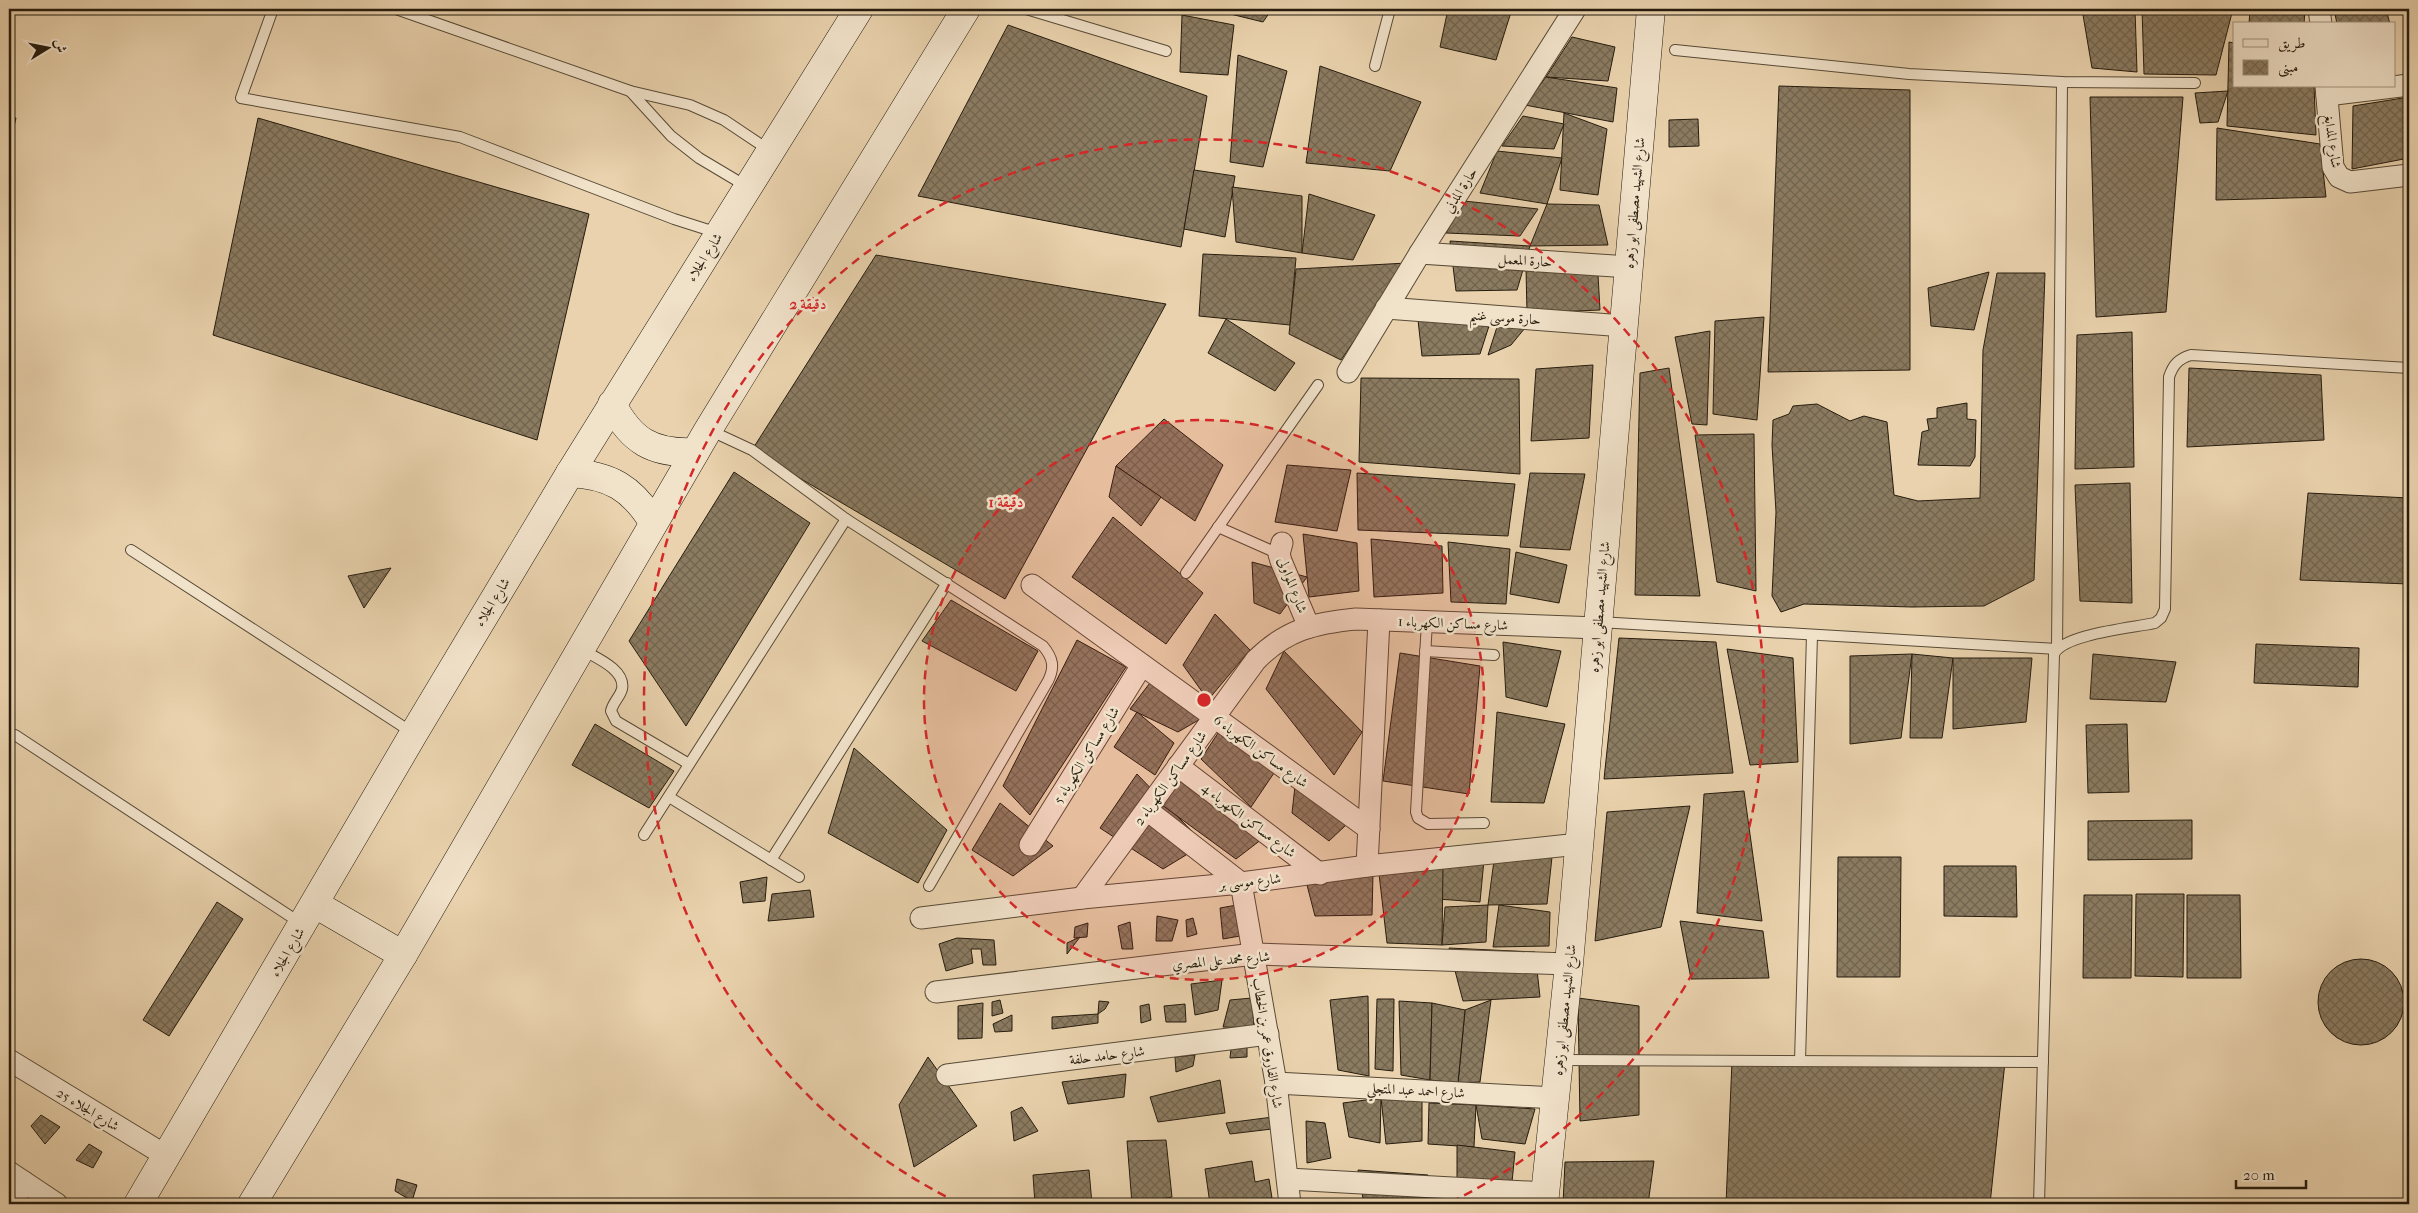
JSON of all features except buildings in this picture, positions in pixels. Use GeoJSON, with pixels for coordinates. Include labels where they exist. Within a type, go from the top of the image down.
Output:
{"type":"FeatureCollection","features":[{"type":"Feature","properties":{"kind":"main road","name":"شارع الجلاء"},"geometry":{"type":"LineString","coordinates":[[138,1204],[168,1157],[414,733],[570,473],[859,9]]}},
{"type":"Feature","properties":{"kind":"main road"},"geometry":{"type":"LineString","coordinates":[[252,1204],[403,955],[701,441],[966,9]]}},
{"type":"Feature","properties":{"kind":"main road","name":"شارع الشهيد مصطفى ابو زهره"},"geometry":{"type":"LineString","coordinates":[[1545,1199],[1569,964],[1651,9]]}},
{"type":"Feature","properties":{"kind":"main road"},"geometry":{"type":"LineString","coordinates":[[612,404],[622,423],[631,433],[654,448],[674,453],[701,441]]}},
{"type":"Feature","properties":{"kind":"main road"},"geometry":{"type":"LineString","coordinates":[[570,473],[590,474],[610,480],[628,490],[642,505],[653,522]]}},
{"type":"Feature","properties":{"kind":"main road"},"geometry":{"type":"LineString","coordinates":[[309,914],[403,955]]}},
{"type":"Feature","properties":{"kind":"street","name":"حارة المدني"},"geometry":{"type":"LineString","coordinates":[[1348,372],[1420,253],[1575,9]]}},
{"type":"Feature","properties":{"kind":"street"},"geometry":{"type":"LineString","coordinates":[[2319,9],[2320,22]]}},
{"type":"Feature","properties":{"kind":"street"},"geometry":{"type":"LineString","coordinates":[[2396,86],[2409,85]]}},
{"type":"Feature","properties":{"kind":"street"},"geometry":{"type":"LineString","coordinates":[[2326,91],[2368,88]]}},
{"type":"Feature","properties":{"kind":"street","name":"شارع المدابغ"},"geometry":{"type":"LineString","coordinates":[[2326,91],[2333,167],[2339,177],[2356,182],[2409,175]]}},
{"type":"Feature","properties":{"kind":"street","name":"حارة المعمل"},"geometry":{"type":"LineString","coordinates":[[1420,253],[1629,267]]}},
{"type":"Feature","properties":{"kind":"street","name":"حارة موسى غنيم"},"geometry":{"type":"LineString","coordinates":[[1386,308],[1624,326]]}},
{"type":"Feature","properties":{"kind":"street","name":"شارع المواولى"},"geometry":{"type":"LineString","coordinates":[[1280,549],[1309,627]]}},
{"type":"Feature","properties":{"kind":"street","name":"شارع مساكن الكهرباء 6"},"geometry":{"type":"LineString","coordinates":[[1032,585],[1369,829]]}},
{"type":"Feature","properties":{"kind":"street","name":"شارع مساكن الكهرباء 1"},"geometry":{"type":"LineString","coordinates":[[1309,627],[1340,620],[1598,625]]}},
{"type":"Feature","properties":{"kind":"street"},"geometry":{"type":"LineString","coordinates":[[1367,866],[1380,620]]}},
{"type":"Feature","properties":{"kind":"street","name":"شارع مساكن الكهرباء 2"},"geometry":{"type":"LineString","coordinates":[[1082,898],[1256,660],[1271,645],[1289,634],[1309,627]]}},
{"type":"Feature","properties":{"kind":"street","name":"شارع مساكن الكهرباء 5"},"geometry":{"type":"LineString","coordinates":[[1030,844],[1142,665]]}},
{"type":"Feature","properties":{"kind":"street","name":"شارع مساكن الكهرباء 4"},"geometry":{"type":"LineString","coordinates":[[1178,766],[1320,874]]}},
{"type":"Feature","properties":{"kind":"street"},"geometry":{"type":"LineString","coordinates":[[1147,810],[1242,883]]}},
{"type":"Feature","properties":{"kind":"street","name":"شارع موسى بر"},"geometry":{"type":"LineString","coordinates":[[921,918],[1082,898],[1242,883],[1320,874],[1367,866],[1579,844]]}},
{"type":"Feature","properties":{"kind":"street","name":"شارع الفاروق عمر بن الخطاب"},"geometry":{"type":"LineString","coordinates":[[1242,883],[1276,1083],[1290,1204]]}},
{"type":"Feature","properties":{"kind":"street","name":"شارع محمد على المصري"},"geometry":{"type":"LineString","coordinates":[[936,992],[1254,954],[1569,964]]}},
{"type":"Feature","properties":{"kind":"street","name":"شارع حامد حلفة"},"geometry":{"type":"LineString","coordinates":[[947,1075],[1268,1034]]}},
{"type":"Feature","properties":{"kind":"street","name":"شارع الجلاء 25"},"geometry":{"type":"LineString","coordinates":[[9,1060],[168,1157]]}},
{"type":"Feature","properties":{"kind":"street","name":"شارع احمد عبد المتجلي"},"geometry":{"type":"LineString","coordinates":[[1276,1083],[1555,1098]]}},
{"type":"Feature","properties":{"kind":"street"},"geometry":{"type":"LineString","coordinates":[[12,1204],[16,1177],[57,1204]]}},
{"type":"Feature","properties":{"kind":"street"},"geometry":{"type":"LineString","coordinates":[[1288,1179],[1438,1196],[1545,1199]]}},
{"type":"Feature","properties":{"kind":"lane"},"geometry":{"type":"LineString","coordinates":[[273,9],[241,98],[460,137],[674,219],[719,233]]}},
{"type":"Feature","properties":{"kind":"lane"},"geometry":{"type":"LineString","coordinates":[[396,9],[630,91],[690,105],[724,120],[771,151]]}},
{"type":"Feature","properties":{"kind":"lane"},"geometry":{"type":"LineString","coordinates":[[1026,9],[1166,51]]}},
{"type":"Feature","properties":{"kind":"lane"},"geometry":{"type":"LineString","coordinates":[[1375,66],[1390,9]]}},
{"type":"Feature","properties":{"kind":"lane"},"geometry":{"type":"LineString","coordinates":[[1675,50],[1909,74],[2062,82],[2195,83]]}},
{"type":"Feature","properties":{"kind":"lane"},"geometry":{"type":"LineString","coordinates":[[2039,1204],[2054,654],[2056,649],[2062,82]]}},
{"type":"Feature","properties":{"kind":"lane"},"geometry":{"type":"LineString","coordinates":[[630,91],[671,136],[698,158],[748,187]]}},
{"type":"Feature","properties":{"kind":"lane"},"geometry":{"type":"LineString","coordinates":[[1598,625],[2056,649],[2076,639],[2155,623],[2161,618],[2165,609],[2169,377],[2176,362],[2191,355],[2409,368]]}},
{"type":"Feature","properties":{"kind":"lane"},"geometry":{"type":"LineString","coordinates":[[1186,573],[1318,385]]}},
{"type":"Feature","properties":{"kind":"lane"},"geometry":{"type":"LineString","coordinates":[[701,441],[752,450],[846,519],[1043,646],[1053,662],[1052,672],[929,886]]}},
{"type":"Feature","properties":{"kind":"lane"},"geometry":{"type":"LineString","coordinates":[[644,835],[846,519]]}},
{"type":"Feature","properties":{"kind":"lane"},"geometry":{"type":"LineString","coordinates":[[1218,527],[1280,549]]}},
{"type":"Feature","properties":{"kind":"lane"},"geometry":{"type":"LineString","coordinates":[[131,550],[414,733]]}},
{"type":"Feature","properties":{"kind":"lane"},"geometry":{"type":"LineString","coordinates":[[771,860],[946,584]]}},
{"type":"Feature","properties":{"kind":"lane"},"geometry":{"type":"LineString","coordinates":[[1427,622],[1416,812],[1418,818],[1428,824],[1484,823]]}},
{"type":"Feature","properties":{"kind":"lane"},"geometry":{"type":"LineString","coordinates":[[1800,1061],[1812,635]]}},
{"type":"Feature","properties":{"kind":"lane"},"geometry":{"type":"LineString","coordinates":[[580,648],[614,669],[619,675],[622,690],[611,710],[616,721],[689,764]]}},
{"type":"Feature","properties":{"kind":"lane"},"geometry":{"type":"LineString","coordinates":[[1425,651],[1494,655]]}},
{"type":"Feature","properties":{"kind":"lane"},"geometry":{"type":"LineString","coordinates":[[15,735],[309,914]]}},
{"type":"Feature","properties":{"kind":"lane"},"geometry":{"type":"LineString","coordinates":[[669,797],[799,877]]}},
{"type":"Feature","properties":{"kind":"lane"},"geometry":{"type":"LineString","coordinates":[[1559,1060],[2043,1062]]}}]}
